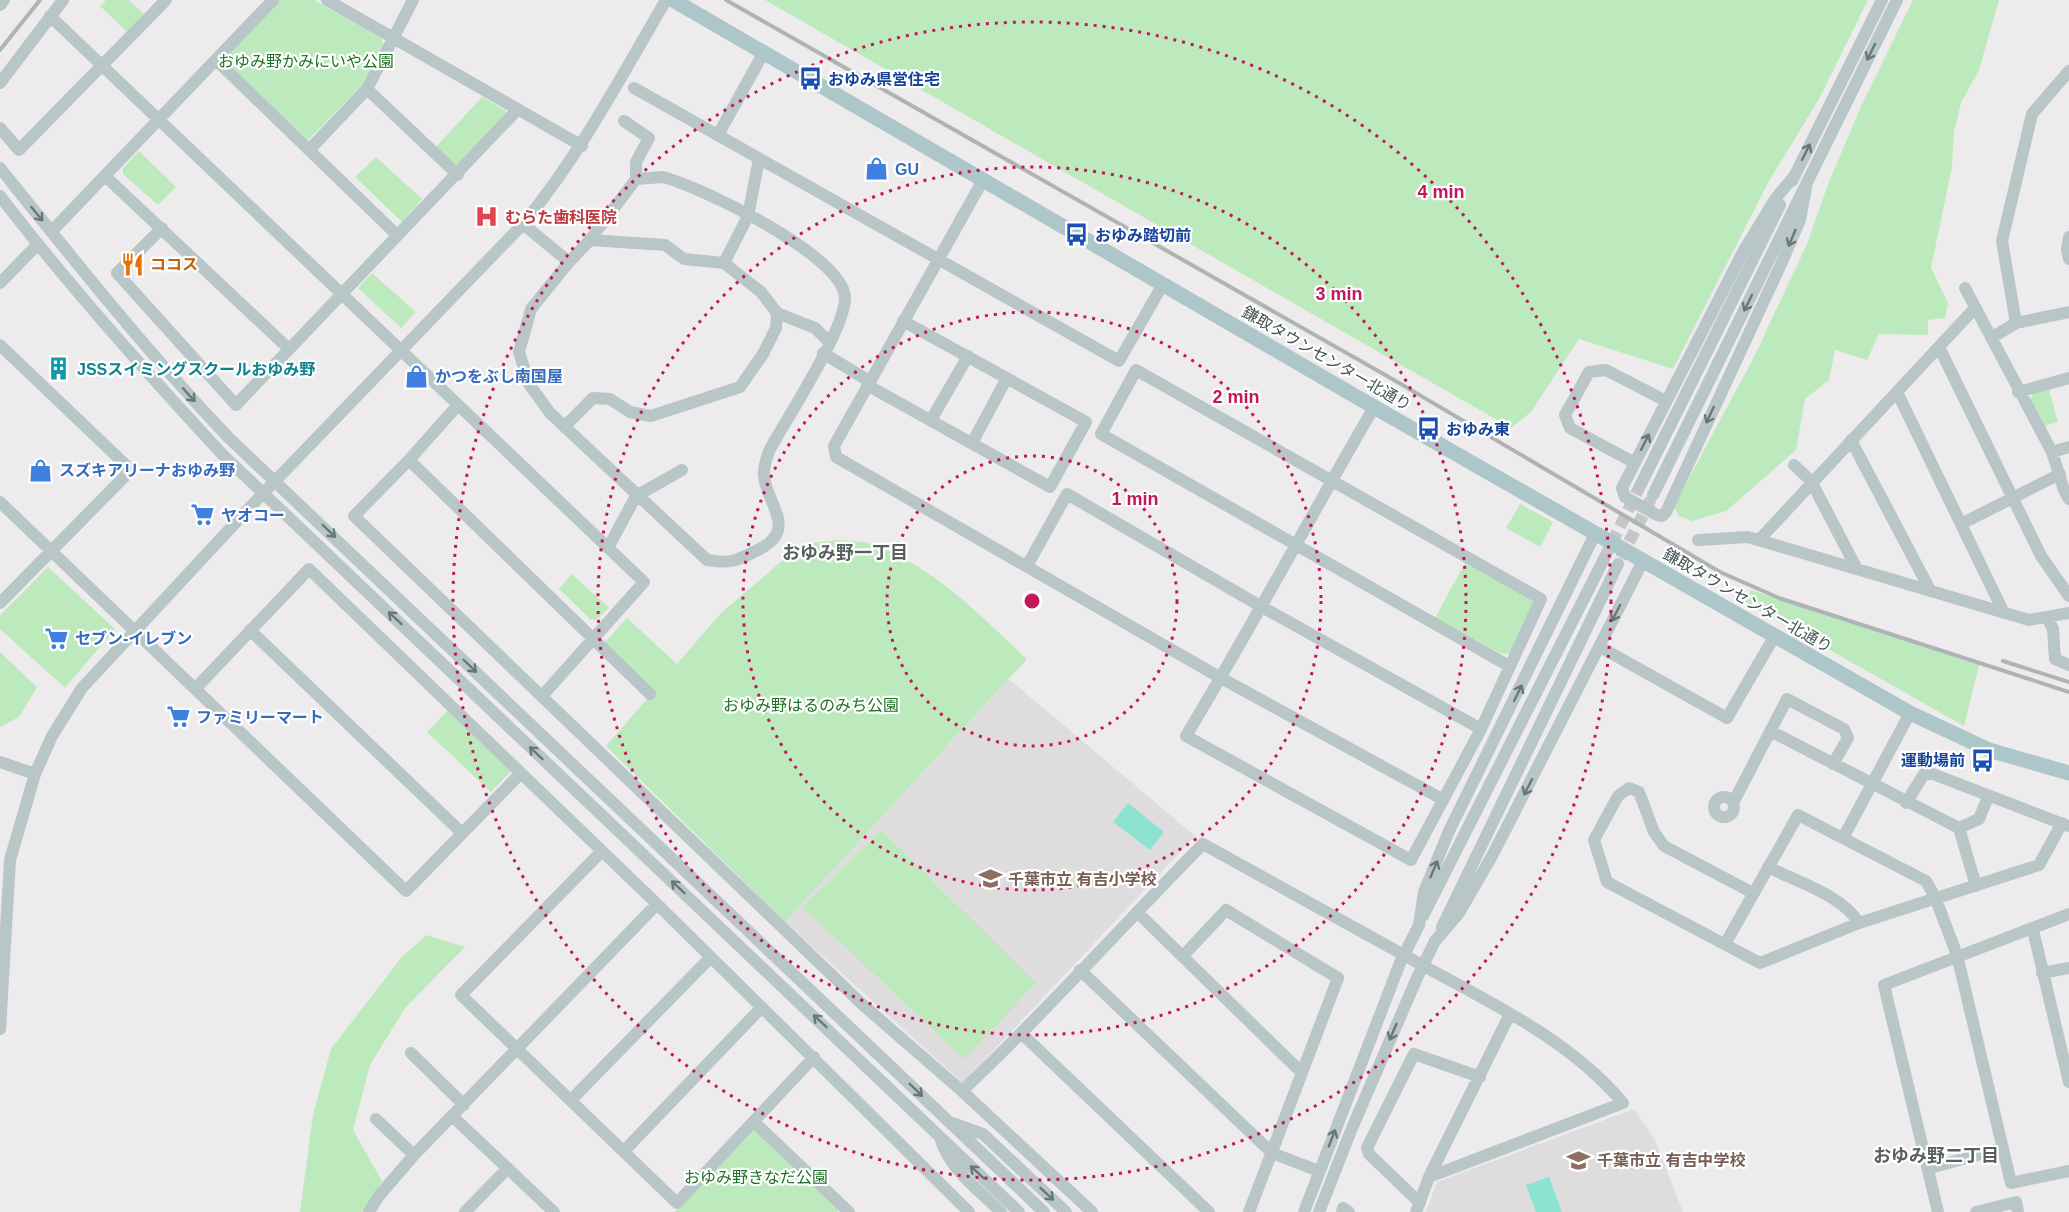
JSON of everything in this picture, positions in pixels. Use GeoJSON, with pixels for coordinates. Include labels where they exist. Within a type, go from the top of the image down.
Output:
{"type":"FeatureCollection","features":[{"type":"Feature","properties":{"kind":"main road","name":"鎌取タウンセンター北通り"},"geometry":{"type":"LineString","coordinates":[[673,0],[1374,407],[1910,713],[1979,746],[2019,760],[2069,773]]}},
{"type":"Feature","properties":{"kind":"street"},"geometry":{"type":"LineString","coordinates":[[0,5],[4,0]]}},
{"type":"Feature","properties":{"kind":"street"},"geometry":{"type":"LineString","coordinates":[[0,83],[63,0]]}},
{"type":"Feature","properties":{"kind":"street"},"geometry":{"type":"LineString","coordinates":[[0,128],[19,150],[166,0]]}},
{"type":"Feature","properties":{"kind":"street"},"geometry":{"type":"LineString","coordinates":[[51,232],[273,0]]}},
{"type":"Feature","properties":{"kind":"street"},"geometry":{"type":"LineString","coordinates":[[327,0],[344,4],[392,39],[582,146]]}},
{"type":"Feature","properties":{"kind":"street"},"geometry":{"type":"LineString","coordinates":[[310,149],[367,89],[413,0]]}},
{"type":"Feature","properties":{"kind":"street"},"geometry":{"type":"LineString","coordinates":[[0,1029],[10,860],[35,774],[52,735],[82,688],[263,493],[523,224],[555,186],[582,146],[666,0]]}},
{"type":"Feature","properties":{"kind":"street"},"geometry":{"type":"LineString","coordinates":[[1640,486],[1882,0]]}},
{"type":"Feature","properties":{"kind":"street"},"geometry":{"type":"LineString","coordinates":[[1653,495],[1897,0]]}},
{"type":"Feature","properties":{"kind":"street"},"geometry":{"type":"LineString","coordinates":[[50,16],[104,65],[400,352],[644,582],[542,696]]}},
{"type":"Feature","properties":{"kind":"street"},"geometry":{"type":"LineString","coordinates":[[718,135],[764,52]]}},
{"type":"Feature","properties":{"kind":"street"},"geometry":{"type":"LineString","coordinates":[[217,61],[398,235]]}},
{"type":"Feature","properties":{"kind":"street"},"geometry":{"type":"LineString","coordinates":[[2016,323],[2002,241],[2032,114],[2069,70]]}},
{"type":"Feature","properties":{"kind":"street"},"geometry":{"type":"LineString","coordinates":[[634,88],[939,258],[1119,362],[1163,284]]}},
{"type":"Feature","properties":{"kind":"street"},"geometry":{"type":"LineString","coordinates":[[367,89],[458,175]]}},
{"type":"Feature","properties":{"kind":"street"},"geometry":{"type":"LineString","coordinates":[[162,228],[117,273],[236,405],[458,175],[518,109]]}},
{"type":"Feature","properties":{"kind":"street"},"geometry":{"type":"LineString","coordinates":[[624,121],[649,138],[636,162],[636,179],[590,240],[568,262],[531,309],[519,352],[529,384],[550,413],[636,496],[707,560],[729,564],[769,545],[778,529],[778,512],[764,477],[764,464],[770,448],[826,347],[843,310],[845,297],[840,283],[809,251],[748,216],[683,182],[663,177],[636,179]]}},
{"type":"Feature","properties":{"kind":"street"},"geometry":{"type":"LineString","coordinates":[[724,263],[748,216],[759,159]]}},
{"type":"Feature","properties":{"kind":"street"},"geometry":{"type":"LineString","coordinates":[[0,168],[188,395],[1044,1212]]}},
{"type":"Feature","properties":{"kind":"street"},"geometry":{"type":"LineString","coordinates":[[1795,175],[1776,198],[1743,252],[1635,462],[1622,492],[1633,502],[1662,516],[1782,262],[1800,220],[1807,182]]}},
{"type":"Feature","properties":{"kind":"street"},"geometry":{"type":"LineString","coordinates":[[105,176],[289,349]]}},
{"type":"Feature","properties":{"kind":"street"},"geometry":{"type":"LineString","coordinates":[[983,180],[834,446],[836,457],[1221,678],[1442,800]]}},
{"type":"Feature","properties":{"kind":"street"},"geometry":{"type":"LineString","coordinates":[[0,196],[37,245],[185,414],[263,493],[1019,1212]]}},
{"type":"Feature","properties":{"kind":"street"},"geometry":{"type":"LineString","coordinates":[[523,224],[568,262]]}},
{"type":"Feature","properties":{"kind":"street"},"geometry":{"type":"LineString","coordinates":[[2069,237],[2067,249],[2069,259]]}},
{"type":"Feature","properties":{"kind":"street"},"geometry":{"type":"LineString","coordinates":[[590,240],[665,245],[684,259],[724,263],[761,292],[777,313],[815,328],[826,347],[868,383],[1050,488],[1086,422],[903,321]]}},
{"type":"Feature","properties":{"kind":"street"},"geometry":{"type":"LineString","coordinates":[[0,283],[37,245]]}},
{"type":"Feature","properties":{"kind":"street"},"geometry":{"type":"LineString","coordinates":[[1965,288],[2018,392],[2052,452],[2069,499]]}},
{"type":"Feature","properties":{"kind":"street"},"geometry":{"type":"LineString","coordinates":[[1759,540],[1811,481],[1975,308]]}},
{"type":"Feature","properties":{"kind":"street"},"geometry":{"type":"LineString","coordinates":[[1991,338],[2016,323],[2069,312]]}},
{"type":"Feature","properties":{"kind":"street"},"geometry":{"type":"LineString","coordinates":[[565,426],[593,398],[610,399],[630,411],[651,416],[740,387],[763,354],[776,328],[777,313]]}},
{"type":"Feature","properties":{"kind":"street"},"geometry":{"type":"LineString","coordinates":[[0,345],[131,470],[0,603]]}},
{"type":"Feature","properties":{"kind":"street"},"geometry":{"type":"LineString","coordinates":[[1939,347],[2041,556],[2069,596]]}},
{"type":"Feature","properties":{"kind":"street"},"geometry":{"type":"LineString","coordinates":[[931,420],[968,356]]}},
{"type":"Feature","properties":{"kind":"street"},"geometry":{"type":"LineString","coordinates":[[1374,407],[1332,480],[1295,544],[1262,608],[1186,736],[1411,860],[1480,729],[1541,599],[1332,480],[1136,370],[1101,434],[1295,544],[1509,666]]}},
{"type":"Feature","properties":{"kind":"street"},"geometry":{"type":"LineString","coordinates":[[1635,462],[1570,428],[1565,415],[1589,372],[1606,370],[1666,401]]}},
{"type":"Feature","properties":{"kind":"street"},"geometry":{"type":"LineString","coordinates":[[972,443],[1007,378]]}},
{"type":"Feature","properties":{"kind":"street"},"geometry":{"type":"LineString","coordinates":[[2018,392],[2069,378]]}},
{"type":"Feature","properties":{"kind":"street"},"geometry":{"type":"LineString","coordinates":[[1897,392],[2004,613]]}},
{"type":"Feature","properties":{"kind":"street"},"geometry":{"type":"LineString","coordinates":[[458,405],[409,460],[354,516],[863,1005],[962,1091],[1092,1212]]}},
{"type":"Feature","properties":{"kind":"street"},"geometry":{"type":"LineString","coordinates":[[1851,440],[1930,590]]}},
{"type":"Feature","properties":{"kind":"street"},"geometry":{"type":"LineString","coordinates":[[2052,452],[2069,447]]}},
{"type":"Feature","properties":{"kind":"street"},"geometry":{"type":"LineString","coordinates":[[409,460],[650,694]]}},
{"type":"Feature","properties":{"kind":"street"},"geometry":{"type":"LineString","coordinates":[[1794,465],[1811,481],[1857,569]]}},
{"type":"Feature","properties":{"kind":"street"},"geometry":{"type":"LineString","coordinates":[[608,548],[636,496],[682,470]]}},
{"type":"Feature","properties":{"kind":"street"},"geometry":{"type":"LineString","coordinates":[[1961,524],[2060,474]]}},
{"type":"Feature","properties":{"kind":"street"},"geometry":{"type":"LineString","coordinates":[[1027,566],[1067,494],[1262,608],[1480,729]]}},
{"type":"Feature","properties":{"kind":"street"},"geometry":{"type":"LineString","coordinates":[[0,502],[406,891],[521,772]]}},
{"type":"Feature","properties":{"kind":"street"},"geometry":{"type":"LineString","coordinates":[[1419,925],[1424,892],[1449,831],[1595,534]]}},
{"type":"Feature","properties":{"kind":"street"},"geometry":{"type":"LineString","coordinates":[[1698,540],[1748,537],[2029,620],[2069,613]]}},
{"type":"Feature","properties":{"kind":"street"},"geometry":{"type":"LineString","coordinates":[[1304,1212],[1400,963],[1604,558]]}},
{"type":"Feature","properties":{"kind":"street"},"geometry":{"type":"LineString","coordinates":[[1435,941],[1459,914],[1492,856],[1643,561]]}},
{"type":"Feature","properties":{"kind":"street"},"geometry":{"type":"LineString","coordinates":[[1319,1212],[1416,978],[1618,564]]}},
{"type":"Feature","properties":{"kind":"street"},"geometry":{"type":"LineString","coordinates":[[195,689],[309,569],[762,1006],[969,1212]]}},
{"type":"Feature","properties":{"kind":"street"},"geometry":{"type":"LineString","coordinates":[[2047,617],[2053,629],[2055,659],[2069,665]]}},
{"type":"Feature","properties":{"kind":"street"},"geometry":{"type":"LineString","coordinates":[[250,630],[462,833]]}},
{"type":"Feature","properties":{"kind":"street"},"geometry":{"type":"LineString","coordinates":[[1607,651],[1727,718],[1774,637]]}},
{"type":"Feature","properties":{"kind":"street"},"geometry":{"type":"LineString","coordinates":[[1733,803],[1772,732],[1787,699],[1844,729],[1848,738],[1833,764]]}},
{"type":"Feature","properties":{"kind":"street"},"geometry":{"type":"LineString","coordinates":[[1843,838],[1910,713]]}},
{"type":"Feature","properties":{"kind":"street"},"geometry":{"type":"LineString","coordinates":[[1772,732],[1906,803],[1959,828],[1976,886]]}},
{"type":"Feature","properties":{"kind":"street"},"geometry":{"type":"LineString","coordinates":[[0,762],[35,774]]}},
{"type":"Feature","properties":{"kind":"street"},"geometry":{"type":"LineString","coordinates":[[1753,893],[1664,846],[1654,832],[1640,792],[1629,788],[1618,796],[1594,840],[1607,882],[1760,963],[1859,923],[2039,865],[2065,825],[1933,774],[1924,774],[1906,803]]}},
{"type":"Feature","properties":{"kind":"street"},"geometry":{"type":"LineString","coordinates":[[1959,828],[1979,819],[1988,797]]}},
{"type":"Feature","properties":{"kind":"street"},"geometry":{"type":"LineString","coordinates":[[1725,944],[1798,815],[1926,881],[1935,897],[1957,955],[2012,1183],[2069,1171]]}},
{"type":"Feature","properties":{"kind":"street"},"geometry":{"type":"LineString","coordinates":[[962,1091],[1022,1034],[1080,970],[1203,844],[1510,1014],[1564,1048],[1602,1078],[1623,1103],[1429,1177]]}},
{"type":"Feature","properties":{"kind":"street"},"geometry":{"type":"LineString","coordinates":[[602,851],[461,996],[677,1203],[814,1057]]}},
{"type":"Feature","properties":{"kind":"street"},"geometry":{"type":"LineString","coordinates":[[1768,867],[1840,903],[1852,912],[1859,923]]}},
{"type":"Feature","properties":{"kind":"street"},"geometry":{"type":"LineString","coordinates":[[369,1212],[378,1197],[414,1155],[657,904]]}},
{"type":"Feature","properties":{"kind":"street"},"geometry":{"type":"LineString","coordinates":[[1184,955],[1227,910],[1338,978],[1249,1212]]}},
{"type":"Feature","properties":{"kind":"street"},"geometry":{"type":"LineString","coordinates":[[1137,912],[1184,955],[1301,1072]]}},
{"type":"Feature","properties":{"kind":"street"},"geometry":{"type":"LineString","coordinates":[[1938,1212],[1930,1168],[1884,985],[1957,955],[2033,930],[2069,914]]}},
{"type":"Feature","properties":{"kind":"street"},"geometry":{"type":"LineString","coordinates":[[2033,930],[2069,1082]]}},
{"type":"Feature","properties":{"kind":"street"},"geometry":{"type":"LineString","coordinates":[[571,1100],[711,957]]}},
{"type":"Feature","properties":{"kind":"street"},"geometry":{"type":"LineString","coordinates":[[2042,973],[2069,968]]}},
{"type":"Feature","properties":{"kind":"street"},"geometry":{"type":"LineString","coordinates":[[1080,970],[1272,1153],[1319,1171]]}},
{"type":"Feature","properties":{"kind":"street"},"geometry":{"type":"LineString","coordinates":[[624,1151],[762,1006]]}},
{"type":"Feature","properties":{"kind":"street"},"geometry":{"type":"LineString","coordinates":[[1480,1077],[1414,1054],[1366,1148],[1418,1208],[1429,1177],[1480,1077],[1510,1014]]}},
{"type":"Feature","properties":{"kind":"street"},"geometry":{"type":"LineString","coordinates":[[1022,1034],[1209,1212]]}},
{"type":"Feature","properties":{"kind":"street"},"geometry":{"type":"LineString","coordinates":[[411,1053],[464,1105]]}},
{"type":"Feature","properties":{"kind":"street"},"geometry":{"type":"LineString","coordinates":[[452,1116],[554,1212]]}},
{"type":"Feature","properties":{"kind":"street"},"geometry":{"type":"LineString","coordinates":[[376,1119],[414,1155]]}},
{"type":"Feature","properties":{"kind":"street"},"geometry":{"type":"LineString","coordinates":[[754,1122],[849,1212]]}},
{"type":"Feature","properties":{"kind":"street"},"geometry":{"type":"LineString","coordinates":[[951,1123],[983,1134],[1066,1212]]}},
{"type":"Feature","properties":{"kind":"street"},"geometry":{"type":"LineString","coordinates":[[940,1137],[945,1152],[954,1166],[1001,1212]]}},
{"type":"Feature","properties":{"kind":"street"},"geometry":{"type":"LineString","coordinates":[[1930,1168],[2003,1148]]}},
{"type":"Feature","properties":{"kind":"street"},"geometry":{"type":"LineString","coordinates":[[465,1212],[508,1168]]}},
{"type":"Feature","properties":{"kind":"street"},"geometry":{"type":"LineString","coordinates":[[1976,1212],[2016,1202],[2018,1212]]}},
{"type":"Feature","properties":{"kind":"street"},"geometry":{"type":"LineString","coordinates":[[1342,1212],[1343,1208],[1350,1212]]}},
{"type":"Feature","properties":{"kind":"shaded area","name":"千葉市立 有吉小学校"},"geometry":{"type":"Polygon","coordinates":[[[1009,679],[1195,836],[963,1083],[785,922],[1009,679]]]}},
{"type":"Feature","properties":{"kind":"shaded area"},"geometry":{"type":"Polygon","coordinates":[[[1128,803],[1164,832],[1150,850],[1113,822],[1128,803]]]}},
{"type":"Feature","properties":{"kind":"shaded area","name":"千葉市立 有吉中学校"},"geometry":{"type":"Polygon","coordinates":[[[1634,1109],[1655,1140],[1683,1212],[1426,1212],[1437,1182],[1634,1109]]]}},
{"type":"Feature","properties":{"kind":"shaded area"},"geometry":{"type":"Polygon","coordinates":[[[1549,1177],[1562,1212],[1536,1212],[1526,1185],[1549,1177]]]}},
{"type":"Feature","properties":{"kind":"green space"},"geometry":{"type":"Polygon","coordinates":[[[106,0],[129,0],[144,14],[127,32],[100,6],[106,0]]]}},
{"type":"Feature","properties":{"kind":"green space","name":"おゆみ野かみにいや公園"},"geometry":{"type":"Polygon","coordinates":[[[280,0],[314,0],[381,38],[383,44],[362,85],[308,140],[223,60],[280,0]]]}},
{"type":"Feature","properties":{"kind":"green space"},"geometry":{"type":"Polygon","coordinates":[[[765,0],[1868,0],[1819,99],[1769,181],[1673,369],[1579,339],[1531,412],[1511,428],[765,0]]]}},
{"type":"Feature","properties":{"kind":"green space"},"geometry":{"type":"Polygon","coordinates":[[[1913,0],[1999,0],[1979,70],[1961,103],[1954,132],[1952,167],[1931,268],[1948,303],[1945,318],[1928,320],[1928,335],[1879,334],[1867,360],[1835,350],[1829,380],[1805,399],[1796,450],[1726,511],[1692,521],[1679,516],[1674,506],[1753,359],[1807,244],[1828,184],[1862,104],[1913,0]]]}},
{"type":"Feature","properties":{"kind":"green space"},"geometry":{"type":"Polygon","coordinates":[[[482,97],[505,110],[507,115],[457,166],[434,149],[482,97]]]}},
{"type":"Feature","properties":{"kind":"green space"},"geometry":{"type":"Polygon","coordinates":[[[139,151],[176,187],[158,205],[123,174],[123,168],[139,151]]]}},
{"type":"Feature","properties":{"kind":"green space"},"geometry":{"type":"Polygon","coordinates":[[[376,157],[422,199],[402,222],[355,177],[376,157]]]}},
{"type":"Feature","properties":{"kind":"green space"},"geometry":{"type":"Polygon","coordinates":[[[372,273],[416,312],[401,328],[358,288],[372,273]]]}},
{"type":"Feature","properties":{"kind":"green space"},"geometry":{"type":"Polygon","coordinates":[[[2049,390],[2058,422],[2044,426],[2030,400],[2033,394],[2049,390]]]}},
{"type":"Feature","properties":{"kind":"green space"},"geometry":{"type":"Polygon","coordinates":[[[1520,504],[1553,522],[1540,547],[1506,528],[1520,504]]]}},
{"type":"Feature","properties":{"kind":"green space","name":"おゆみ野はるのみち公園"},"geometry":{"type":"Polygon","coordinates":[[[840,540],[872,544],[915,565],[955,593],[1027,659],[785,922],[606,746],[653,692],[604,643],[627,618],[677,664],[722,612],[790,554],[805,544],[840,540]]]}},
{"type":"Feature","properties":{"kind":"green space"},"geometry":{"type":"Polygon","coordinates":[[[1465,563],[1531,600],[1533,605],[1510,653],[1502,654],[1435,618],[1465,563]]]}},
{"type":"Feature","properties":{"kind":"green space"},"geometry":{"type":"Polygon","coordinates":[[[48,567],[115,629],[65,688],[0,629],[0,615],[48,567]]]}},
{"type":"Feature","properties":{"kind":"green space"},"geometry":{"type":"Polygon","coordinates":[[[572,574],[609,608],[596,620],[590,619],[559,589],[572,574]]]}},
{"type":"Feature","properties":{"kind":"green space"},"geometry":{"type":"Polygon","coordinates":[[[1751,590],[1979,665],[1964,726],[1745,602],[1751,590]]]}},
{"type":"Feature","properties":{"kind":"green space"},"geometry":{"type":"Polygon","coordinates":[[[0,652],[37,687],[19,717],[0,727],[0,652]]]}},
{"type":"Feature","properties":{"kind":"green space"},"geometry":{"type":"Polygon","coordinates":[[[450,708],[514,768],[491,792],[427,732],[450,708]]]}},
{"type":"Feature","properties":{"kind":"green space"},"geometry":{"type":"Polygon","coordinates":[[[881,830],[1036,983],[964,1059],[803,907],[881,830]]]}},
{"type":"Feature","properties":{"kind":"green space"},"geometry":{"type":"Polygon","coordinates":[[[426,935],[465,947],[405,1008],[370,1065],[353,1130],[382,1181],[362,1212],[300,1212],[313,1115],[331,1049],[401,958],[426,935]]]}},
{"type":"Feature","properties":{"kind":"green space","name":"おゆみ野きなだ公園"},"geometry":{"type":"Polygon","coordinates":[[[755,1129],[839,1210],[837,1212],[675,1212],[755,1129]]]}},
{"type":"Feature","properties":{"kind":"tunnel"},"geometry":{"type":"LineString","coordinates":[[1604,559],[1640,486]]}},
{"type":"Feature","properties":{"kind":"tunnel"},"geometry":{"type":"LineString","coordinates":[[1621,558],[1653,495]]}},
{"type":"Feature","properties":{"kind":"railway"},"geometry":{"type":"LineString","coordinates":[[0,50],[40,0]]}},
{"type":"Feature","properties":{"kind":"railway"},"geometry":{"type":"LineString","coordinates":[[726,0],[1394,380],[1720,572],[1779,598],[2069,692]]}},
{"type":"Feature","properties":{"kind":"railway"},"geometry":{"type":"LineString","coordinates":[[2003,661],[2069,682]]}},
{"type":"Feature","properties":{"kind":"place","name":"おゆみ県営住宅"},"geometry":{"type":"Point","coordinates":[810,79]}},
{"type":"Feature","properties":{"kind":"place","name":"GU"},"geometry":{"type":"Point","coordinates":[877,169]}},
{"type":"Feature","properties":{"kind":"place","name":"むらた歯科医院"},"geometry":{"type":"Point","coordinates":[487,217]}},
{"type":"Feature","properties":{"kind":"place","name":"おゆみ踏切前"},"geometry":{"type":"Point","coordinates":[1077,235]}},
{"type":"Feature","properties":{"kind":"place","name":"ココス"},"geometry":{"type":"Point","coordinates":[132,264]}},
{"type":"Feature","properties":{"kind":"place","name":"JSSスイミングスクールおゆみ野"},"geometry":{"type":"Point","coordinates":[59,369]}},
{"type":"Feature","properties":{"kind":"place","name":"かつをぶし南国屋"},"geometry":{"type":"Point","coordinates":[417,376]}},
{"type":"Feature","properties":{"kind":"place","name":"おゆみ東"},"geometry":{"type":"Point","coordinates":[1428,429]}},
{"type":"Feature","properties":{"kind":"place","name":"スズキアリーナおゆみ野"},"geometry":{"type":"Point","coordinates":[41,470]}},
{"type":"Feature","properties":{"kind":"place","name":"ヤオコー"},"geometry":{"type":"Point","coordinates":[203,515]}},
{"type":"Feature","properties":{"kind":"place","name":"セブン-イレブン"},"geometry":{"type":"Point","coordinates":[57,638]}},
{"type":"Feature","properties":{"kind":"place","name":"ファミリーマート"},"geometry":{"type":"Point","coordinates":[178,717]}},
{"type":"Feature","properties":{"kind":"place","name":"運動場前"},"geometry":{"type":"Point","coordinates":[1983,760]}},
{"type":"Feature","properties":{"kind":"place","name":"千葉市立 有吉小学校"},"geometry":{"type":"Point","coordinates":[990,879]}},
{"type":"Feature","properties":{"kind":"place","name":"千葉市立 有吉中学校"},"geometry":{"type":"Point","coordinates":[1579,1160]}},
{"type":"Feature","properties":{"kind":"district","name":"おゆみ野一丁目"},"geometry":{"type":"Point","coordinates":[845,553]}},
{"type":"Feature","properties":{"kind":"district","name":"おゆみ野二丁目"},"geometry":{"type":"Point","coordinates":[1936,1156]}}]}
